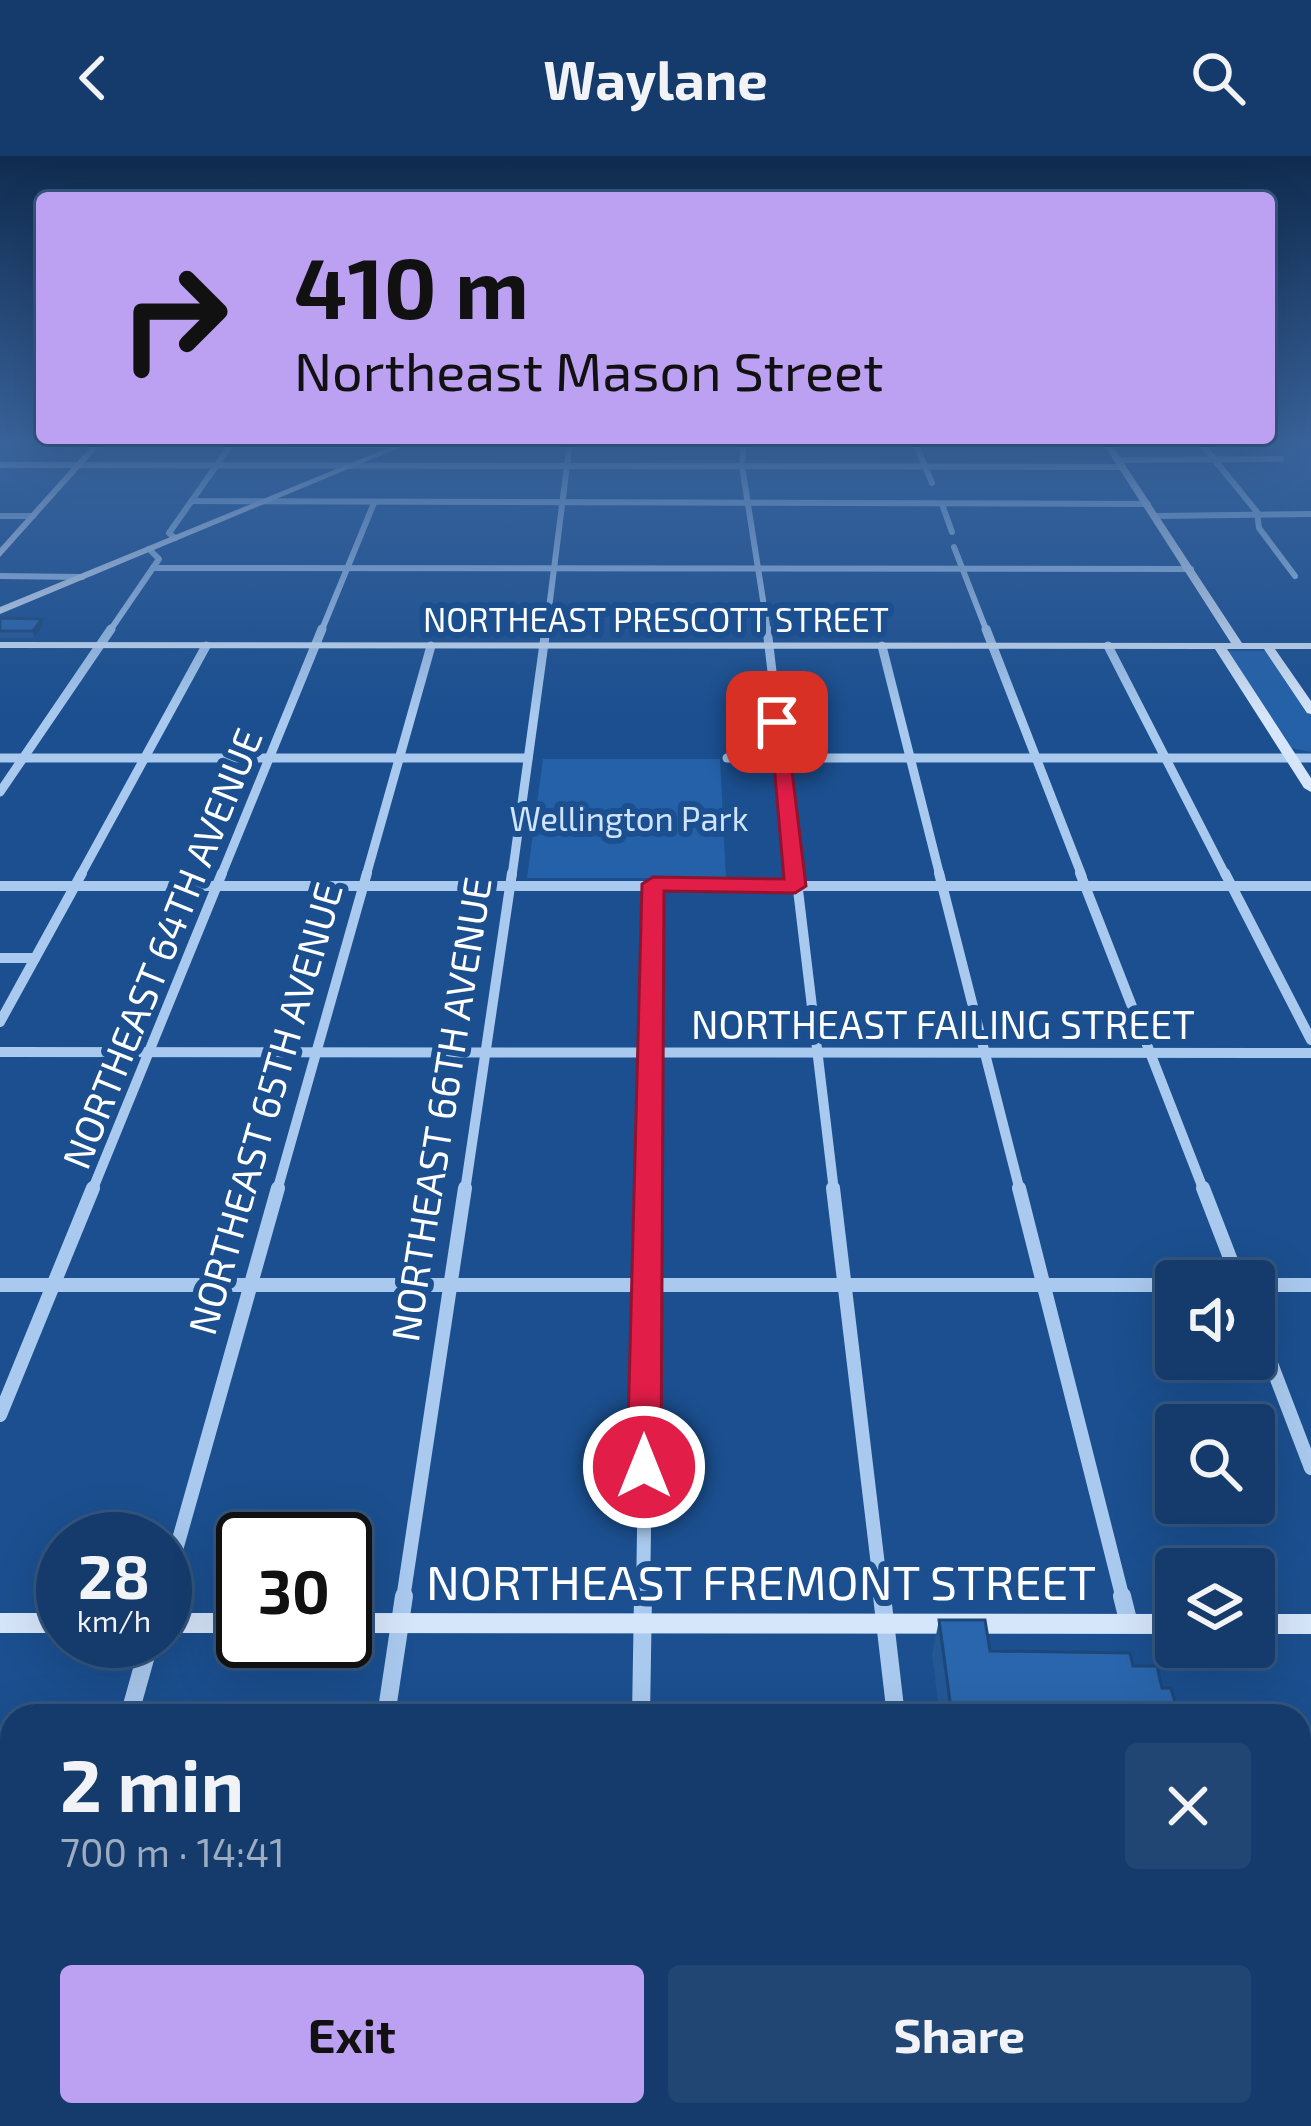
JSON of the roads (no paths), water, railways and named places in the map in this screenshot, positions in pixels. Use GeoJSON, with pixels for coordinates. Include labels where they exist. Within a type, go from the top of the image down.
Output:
{"type":"FeatureCollection","features":[{"type":"Feature","properties":{"kind":"street"},"geometry":{"type":"LineString","coordinates":[[170,534],[175,538]]}},
{"type":"Feature","properties":{"kind":"street"},"geometry":{"type":"LineString","coordinates":[[0,611],[185,534]]}},
{"type":"Feature","properties":{"kind":"street","name":"NORTHEAST 64TH AVENUE"},"geometry":{"type":"LineString","coordinates":[[0,1415],[361,534]]}},
{"type":"Feature","properties":{"kind":"street","name":"NORTHEAST 66TH AVENUE"},"geometry":{"type":"LineString","coordinates":[[388,1704],[560,534]]}},
{"type":"Feature","properties":{"kind":"street"},"geometry":{"type":"LineString","coordinates":[[755,534],[895,1704]]}},
{"type":"Feature","properties":{"kind":"street"},"geometry":{"type":"LineString","coordinates":[[1168,534],[1239,646]]}},
{"type":"Feature","properties":{"kind":"street"},"geometry":{"type":"LineString","coordinates":[[1263,534],[1295,576]]}},
{"type":"Feature","properties":{"kind":"street"},"geometry":{"type":"LineString","coordinates":[[954,547],[1231,1260]]}},
{"type":"Feature","properties":{"kind":"street"},"geometry":{"type":"LineString","coordinates":[[0,792],[153,568],[160,556],[149,549]]}},
{"type":"Feature","properties":{"kind":"street"},"geometry":{"type":"LineString","coordinates":[[153,568],[1191,569]]}},
{"type":"Feature","properties":{"kind":"street"},"geometry":{"type":"LineString","coordinates":[[0,576],[82,577]]}},
{"type":"Feature","properties":{"kind":"street","name":"NORTHEAST PRESCOTT STREET"},"geometry":{"type":"LineString","coordinates":[[0,645],[1311,646]]}},
{"type":"Feature","properties":{"kind":"street"},"geometry":{"type":"LineString","coordinates":[[0,1022],[206,646]]}},
{"type":"Feature","properties":{"kind":"street","name":"NORTHEAST 65TH AVENUE"},"geometry":{"type":"LineString","coordinates":[[187,1512],[430,646]]}},
{"type":"Feature","properties":{"kind":"street"},"geometry":{"type":"LineString","coordinates":[[882,646],[1129,1624]]}},
{"type":"Feature","properties":{"kind":"street"},"geometry":{"type":"LineString","coordinates":[[1108,646],[1311,1040]]}},
{"type":"Feature","properties":{"kind":"street"},"geometry":{"type":"LineString","coordinates":[[1219,646],[1311,788]]}},
{"type":"Feature","properties":{"kind":"street"},"geometry":{"type":"LineString","coordinates":[[1268,646],[1311,710]]}},
{"type":"Feature","properties":{"kind":"street"},"geometry":{"type":"LineString","coordinates":[[0,758],[528,758]]}},
{"type":"Feature","properties":{"kind":"street"},"geometry":{"type":"LineString","coordinates":[[728,758],[1311,758]]}},
{"type":"Feature","properties":{"kind":"street"},"geometry":{"type":"LineString","coordinates":[[641,1704],[653,884]]}},
{"type":"Feature","properties":{"kind":"street"},"geometry":{"type":"LineString","coordinates":[[0,886],[1311,886]]}},
{"type":"Feature","properties":{"kind":"street"},"geometry":{"type":"LineString","coordinates":[[0,958],[35,958]]}},
{"type":"Feature","properties":{"kind":"street","name":"NORTHEAST FAILING STREET"},"geometry":{"type":"LineString","coordinates":[[0,1052],[1311,1053]]}},
{"type":"Feature","properties":{"kind":"street"},"geometry":{"type":"LineString","coordinates":[[0,1285],[1155,1285]]}},
{"type":"Feature","properties":{"kind":"street"},"geometry":{"type":"LineString","coordinates":[[1275,1285],[1311,1285]]}},
{"type":"Feature","properties":{"kind":"street"},"geometry":{"type":"LineString","coordinates":[[1275,1374],[1311,1468]]}},
{"type":"Feature","properties":{"kind":"street"},"geometry":{"type":"LineString","coordinates":[[0,1623],[36,1623]]}},
{"type":"Feature","properties":{"kind":"street","name":"NORTHEAST FREMONT STREET"},"geometry":{"type":"LineString","coordinates":[[372,1623],[1155,1624]]}},
{"type":"Feature","properties":{"kind":"street"},"geometry":{"type":"LineString","coordinates":[[1275,1624],[1311,1624]]}},
{"type":"Feature","properties":{"kind":"street"},"geometry":{"type":"LineString","coordinates":[[132,1704],[142,1668]]}},
{"type":"Feature","properties":{"kind":"park label","name":"Wellington Park"},"geometry":{"type":"Point","coordinates":[629,818]}}]}
